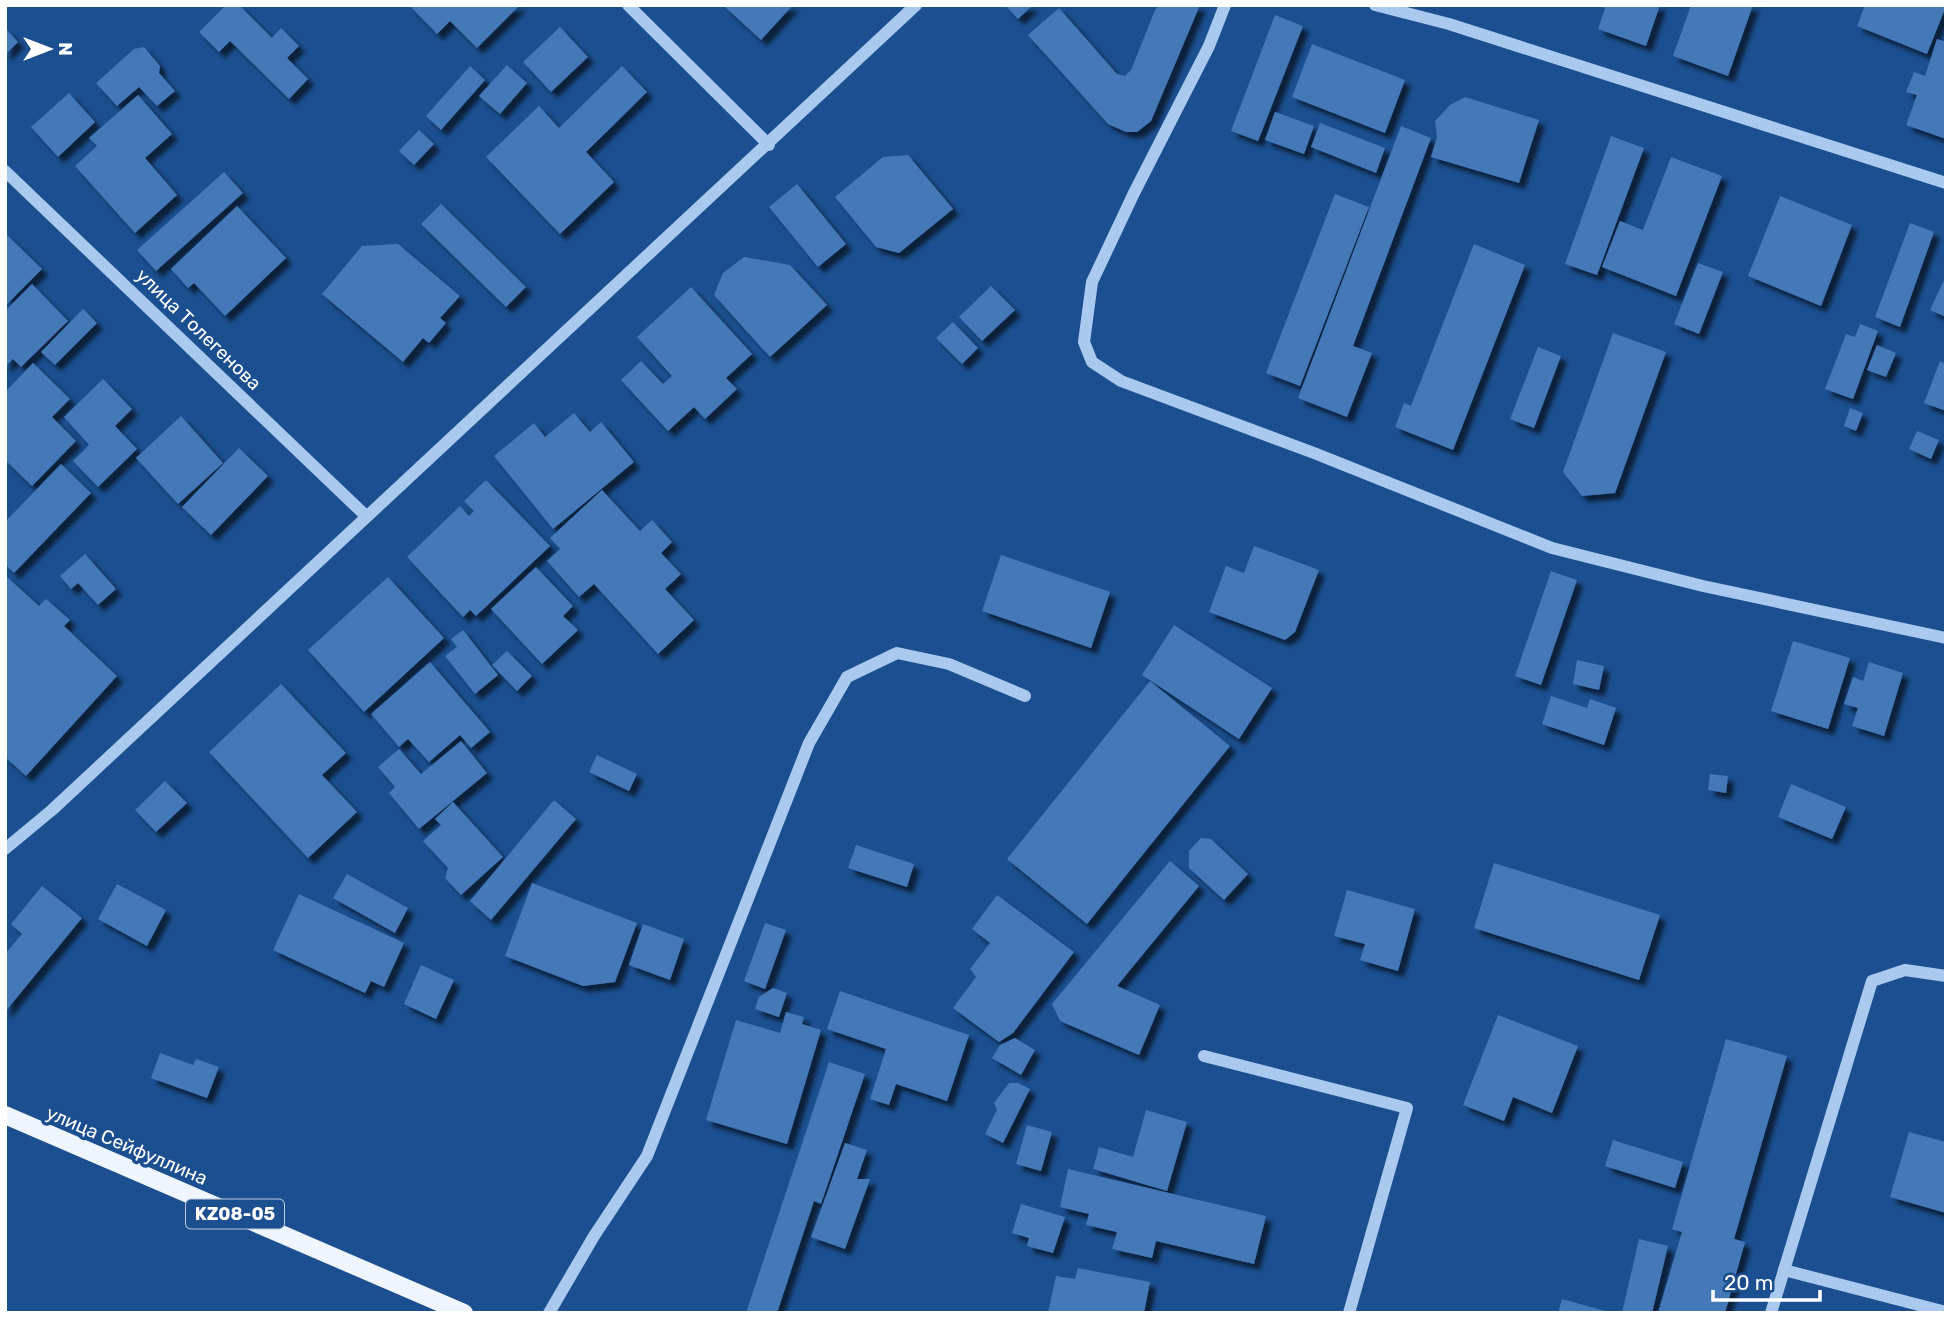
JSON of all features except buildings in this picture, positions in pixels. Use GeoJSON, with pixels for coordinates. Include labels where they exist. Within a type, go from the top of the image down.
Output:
{"type":"FeatureCollection","features":[{"type":"Feature","properties":{"kind":"main road","name":"улица Сейфуллина"},"geometry":{"type":"LineString","coordinates":[[5,1115],[464,1313]]}},
{"type":"Feature","properties":{"kind":"street"},"geometry":{"type":"LineString","coordinates":[[628,5],[769,145]]}},
{"type":"Feature","properties":{"kind":"street"},"geometry":{"type":"LineString","coordinates":[[5,849],[52,810],[769,145],[916,5]]}},
{"type":"Feature","properties":{"kind":"street"},"geometry":{"type":"LineString","coordinates":[[1225,5],[1209,46],[1092,282],[1084,342],[1092,362],[1121,381],[1314,453],[1552,548],[1703,586],[1946,639]]}},
{"type":"Feature","properties":{"kind":"street"},"geometry":{"type":"LineString","coordinates":[[1375,5],[1449,24],[1946,183]]}},
{"type":"Feature","properties":{"kind":"street","name":"улица Толегенова"},"geometry":{"type":"LineString","coordinates":[[5,171],[366,516]]}},
{"type":"Feature","properties":{"kind":"street"},"geometry":{"type":"LineString","coordinates":[[549,1313],[647,1156],[809,743],[847,677],[897,653],[949,664],[1025,696]]}},
{"type":"Feature","properties":{"kind":"street"},"geometry":{"type":"LineString","coordinates":[[1771,1313],[1872,981],[1905,970],[1946,976]]}},
{"type":"Feature","properties":{"kind":"street"},"geometry":{"type":"LineString","coordinates":[[1204,1056],[1407,1108],[1349,1313]]}},
{"type":"Feature","properties":{"kind":"street"},"geometry":{"type":"LineString","coordinates":[[1784,1270],[1946,1312]]}}]}
